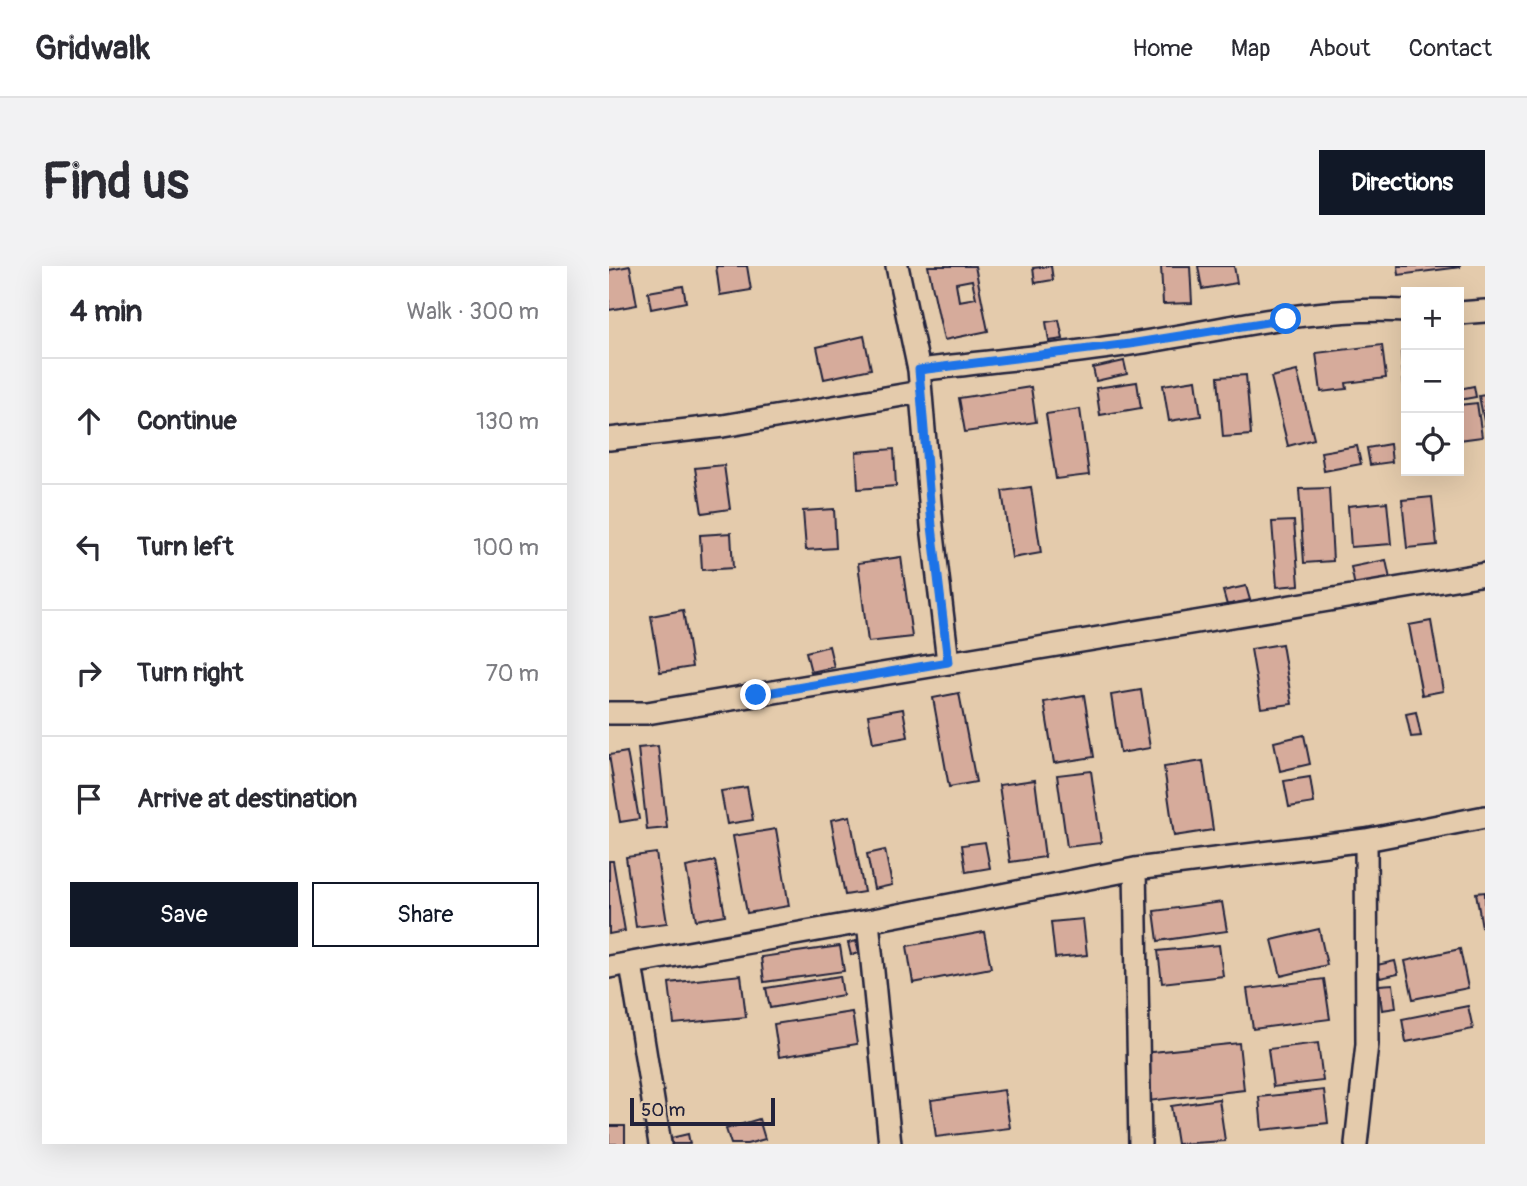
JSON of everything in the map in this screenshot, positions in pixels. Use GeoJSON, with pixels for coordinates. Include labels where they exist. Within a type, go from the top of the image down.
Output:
{"type":"FeatureCollection","features":[{"type":"Feature","properties":{"kind":"street"},"geometry":{"type":"LineString","coordinates":[[897,266],[919,370],[932,526],[948,662]]}},
{"type":"Feature","properties":{"kind":"street"},"geometry":{"type":"LineString","coordinates":[[919,370],[1130,344],[1263,321],[1379,309],[1401,311]]}},
{"type":"Feature","properties":{"kind":"street"},"geometry":{"type":"LineString","coordinates":[[1464,313],[1485,311]]}},
{"type":"Feature","properties":{"kind":"street"},"geometry":{"type":"LineString","coordinates":[[609,439],[723,426],[920,392]]}},
{"type":"Feature","properties":{"kind":"street"},"geometry":{"type":"LineString","coordinates":[[609,713],[647,713],[1485,574]]}},
{"type":"Feature","properties":{"kind":"street"},"geometry":{"type":"LineString","coordinates":[[609,967],[868,921],[1135,869],[1366,840],[1485,817]]}},
{"type":"Feature","properties":{"kind":"street"},"geometry":{"type":"LineString","coordinates":[[1356,1144],[1367,1044],[1366,840]]}},
{"type":"Feature","properties":{"kind":"street"},"geometry":{"type":"LineString","coordinates":[[1135,869],[1140,1144]]}},
{"type":"Feature","properties":{"kind":"street"},"geometry":{"type":"LineString","coordinates":[[868,921],[890,1144]]}},
{"type":"Feature","properties":{"kind":"street"},"geometry":{"type":"LineString","coordinates":[[631,964],[660,1144]]}},
{"type":"Feature","properties":{"kind":"building"},"geometry":{"type":"Polygon","coordinates":[[[630,266],[637,305],[609,310],[609,270],[630,266]]]}},
{"type":"Feature","properties":{"kind":"building"},"geometry":{"type":"Polygon","coordinates":[[[716,266],[747,266],[751,290],[720,295],[716,266]]]}},
{"type":"Feature","properties":{"kind":"building"},"geometry":{"type":"Polygon","coordinates":[[[928,266],[975,266],[988,331],[944,340],[928,266]],[[972,280],[956,283],[959,301],[976,298],[972,280]]]}},
{"type":"Feature","properties":{"kind":"building"},"geometry":{"type":"Polygon","coordinates":[[[1051,266],[1053,280],[1035,283],[1033,268],[1051,266]]]}},
{"type":"Feature","properties":{"kind":"building"},"geometry":{"type":"Polygon","coordinates":[[[1161,266],[1190,266],[1192,303],[1163,304],[1161,266]]]}},
{"type":"Feature","properties":{"kind":"building"},"geometry":{"type":"Polygon","coordinates":[[[1198,266],[1234,266],[1237,283],[1202,289],[1198,266]]]}},
{"type":"Feature","properties":{"kind":"building"},"geometry":{"type":"Polygon","coordinates":[[[1398,266],[1460,266],[1460,267],[1399,275],[1398,266]]]}},
{"type":"Feature","properties":{"kind":"building"},"geometry":{"type":"Polygon","coordinates":[[[683,286],[686,302],[651,309],[648,292],[683,286]]]}},
{"type":"Feature","properties":{"kind":"building"},"geometry":{"type":"Polygon","coordinates":[[[1059,320],[1063,339],[1049,341],[1046,322],[1059,320]]]}},
{"type":"Feature","properties":{"kind":"building"},"geometry":{"type":"Polygon","coordinates":[[[864,336],[871,369],[824,379],[817,347],[864,336]]]}},
{"type":"Feature","properties":{"kind":"building"},"geometry":{"type":"Polygon","coordinates":[[[1382,345],[1386,378],[1346,383],[1347,389],[1321,392],[1316,353],[1382,345]]]}},
{"type":"Feature","properties":{"kind":"building"},"geometry":{"type":"Polygon","coordinates":[[[1124,361],[1127,374],[1096,381],[1093,368],[1124,361]]]}},
{"type":"Feature","properties":{"kind":"building"},"geometry":{"type":"Polygon","coordinates":[[[1297,371],[1314,439],[1288,446],[1271,377],[1297,371]]]}},
{"type":"Feature","properties":{"kind":"building"},"geometry":{"type":"Polygon","coordinates":[[[1246,375],[1251,435],[1223,437],[1218,377],[1246,375]]]}},
{"type":"Feature","properties":{"kind":"building"},"geometry":{"type":"Polygon","coordinates":[[[1196,380],[1201,416],[1169,421],[1163,385],[1196,380]]]}},
{"type":"Feature","properties":{"kind":"building"},"geometry":{"type":"Polygon","coordinates":[[[1137,382],[1141,408],[1100,415],[1096,388],[1137,382]]]}},
{"type":"Feature","properties":{"kind":"building"},"geometry":{"type":"Polygon","coordinates":[[[1474,386],[1476,397],[1464,399],[1464,388],[1474,386]]]}},
{"type":"Feature","properties":{"kind":"building"},"geometry":{"type":"Polygon","coordinates":[[[1031,387],[1036,422],[965,432],[959,398],[1031,387]]]}},
{"type":"Feature","properties":{"kind":"building"},"geometry":{"type":"Polygon","coordinates":[[[1485,395],[1485,426],[1479,396],[1485,395]]]}},
{"type":"Feature","properties":{"kind":"building"},"geometry":{"type":"Polygon","coordinates":[[[1477,403],[1482,437],[1464,439],[1464,404],[1477,403]]]}},
{"type":"Feature","properties":{"kind":"building"},"geometry":{"type":"Polygon","coordinates":[[[1080,409],[1089,475],[1056,479],[1046,414],[1080,409]]]}},
{"type":"Feature","properties":{"kind":"building"},"geometry":{"type":"Polygon","coordinates":[[[1390,444],[1392,462],[1370,465],[1367,448],[1390,444]]]}},
{"type":"Feature","properties":{"kind":"building"},"geometry":{"type":"Polygon","coordinates":[[[1357,446],[1361,464],[1324,471],[1321,452],[1357,446]]]}},
{"type":"Feature","properties":{"kind":"building"},"geometry":{"type":"Polygon","coordinates":[[[894,449],[896,486],[858,489],[856,452],[894,449]]]}},
{"type":"Feature","properties":{"kind":"building"},"geometry":{"type":"Polygon","coordinates":[[[724,465],[730,509],[702,513],[695,468],[724,465]]]}},
{"type":"Feature","properties":{"kind":"building"},"geometry":{"type":"Polygon","coordinates":[[[1031,487],[1041,553],[1012,558],[1002,491],[1031,487]]]}},
{"type":"Feature","properties":{"kind":"building"},"geometry":{"type":"Polygon","coordinates":[[[1329,488],[1333,561],[1304,563],[1299,489],[1329,488]]]}},
{"type":"Feature","properties":{"kind":"building"},"geometry":{"type":"Polygon","coordinates":[[[1432,497],[1437,545],[1407,548],[1402,500],[1432,497]]]}},
{"type":"Feature","properties":{"kind":"building"},"geometry":{"type":"Polygon","coordinates":[[[1387,502],[1391,544],[1351,547],[1348,506],[1387,502]]]}},
{"type":"Feature","properties":{"kind":"building"},"geometry":{"type":"Polygon","coordinates":[[[834,509],[836,548],[806,550],[803,511],[834,509]]]}},
{"type":"Feature","properties":{"kind":"building"},"geometry":{"type":"Polygon","coordinates":[[[1294,521],[1299,585],[1277,587],[1272,522],[1294,521]]]}},
{"type":"Feature","properties":{"kind":"building"},"geometry":{"type":"Polygon","coordinates":[[[731,533],[733,568],[702,570],[700,535],[731,533]]]}},
{"type":"Feature","properties":{"kind":"building"},"geometry":{"type":"Polygon","coordinates":[[[901,557],[912,637],[868,642],[858,563],[901,557]]]}},
{"type":"Feature","properties":{"kind":"building"},"geometry":{"type":"Polygon","coordinates":[[[1386,560],[1390,579],[1355,587],[1351,567],[1386,560]]]}},
{"type":"Feature","properties":{"kind":"building"},"geometry":{"type":"Polygon","coordinates":[[[1246,586],[1250,600],[1227,605],[1223,591],[1246,586]]]}},
{"type":"Feature","properties":{"kind":"building"},"geometry":{"type":"Polygon","coordinates":[[[683,610],[692,667],[660,672],[651,616],[683,610]]]}},
{"type":"Feature","properties":{"kind":"building"},"geometry":{"type":"Polygon","coordinates":[[[1431,621],[1443,691],[1422,695],[1409,625],[1431,621]]]}},
{"type":"Feature","properties":{"kind":"building"},"geometry":{"type":"Polygon","coordinates":[[[1282,644],[1292,704],[1261,708],[1251,649],[1282,644]]]}},
{"type":"Feature","properties":{"kind":"building"},"geometry":{"type":"Polygon","coordinates":[[[829,646],[834,667],[811,672],[806,652],[829,646]]]}},
{"type":"Feature","properties":{"kind":"building"},"geometry":{"type":"Polygon","coordinates":[[[1141,690],[1150,748],[1120,753],[1111,695],[1141,690]]]}},
{"type":"Feature","properties":{"kind":"building"},"geometry":{"type":"Polygon","coordinates":[[[959,693],[976,782],[949,787],[933,698],[959,693]]]}},
{"type":"Feature","properties":{"kind":"building"},"geometry":{"type":"Polygon","coordinates":[[[1084,695],[1094,757],[1054,763],[1044,702],[1084,695]]]}},
{"type":"Feature","properties":{"kind":"building"},"geometry":{"type":"Polygon","coordinates":[[[903,709],[908,737],[873,743],[868,715],[903,709]]]}},
{"type":"Feature","properties":{"kind":"building"},"geometry":{"type":"Polygon","coordinates":[[[1416,712],[1421,736],[1411,737],[1406,714],[1416,712]]]}},
{"type":"Feature","properties":{"kind":"building"},"geometry":{"type":"Polygon","coordinates":[[[1304,735],[1310,764],[1280,771],[1274,742],[1304,735]]]}},
{"type":"Feature","properties":{"kind":"building"},"geometry":{"type":"Polygon","coordinates":[[[658,746],[667,828],[647,830],[638,748],[658,746]]]}},
{"type":"Feature","properties":{"kind":"building"},"geometry":{"type":"Polygon","coordinates":[[[627,752],[639,819],[620,822],[609,755],[627,752]]]}},
{"type":"Feature","properties":{"kind":"building"},"geometry":{"type":"Polygon","coordinates":[[[1203,761],[1213,830],[1174,836],[1164,767],[1203,761]]]}},
{"type":"Feature","properties":{"kind":"building"},"geometry":{"type":"Polygon","coordinates":[[[1091,771],[1101,843],[1067,847],[1057,775],[1091,771]]]}},
{"type":"Feature","properties":{"kind":"building"},"geometry":{"type":"Polygon","coordinates":[[[1310,777],[1314,803],[1289,807],[1284,781],[1310,777]]]}},
{"type":"Feature","properties":{"kind":"building"},"geometry":{"type":"Polygon","coordinates":[[[1035,780],[1045,857],[1010,862],[999,785],[1035,780]]]}},
{"type":"Feature","properties":{"kind":"building"},"geometry":{"type":"Polygon","coordinates":[[[747,787],[753,820],[727,824],[721,791],[747,787]]]}},
{"type":"Feature","properties":{"kind":"building"},"geometry":{"type":"Polygon","coordinates":[[[850,816],[864,892],[845,895],[831,820],[850,816]]]}},
{"type":"Feature","properties":{"kind":"building"},"geometry":{"type":"Polygon","coordinates":[[[776,829],[789,906],[747,913],[733,836],[776,829]]]}},
{"type":"Feature","properties":{"kind":"building"},"geometry":{"type":"Polygon","coordinates":[[[985,842],[990,868],[966,872],[962,845],[985,842]]]}},
{"type":"Feature","properties":{"kind":"building"},"geometry":{"type":"Polygon","coordinates":[[[885,850],[892,885],[874,889],[867,854],[885,850]]]}},
{"type":"Feature","properties":{"kind":"building"},"geometry":{"type":"Polygon","coordinates":[[[656,853],[667,923],[636,927],[626,857],[656,853]]]}},
{"type":"Feature","properties":{"kind":"building"},"geometry":{"type":"Polygon","coordinates":[[[609,861],[613,861],[625,931],[609,934],[609,861]]]}},
{"type":"Feature","properties":{"kind":"building"},"geometry":{"type":"Polygon","coordinates":[[[715,861],[725,915],[696,920],[686,867],[715,861]]]}},
{"type":"Feature","properties":{"kind":"building"},"geometry":{"type":"Polygon","coordinates":[[[1485,892],[1485,926],[1482,927],[1476,893],[1485,892]]]}},
{"type":"Feature","properties":{"kind":"building"},"geometry":{"type":"Polygon","coordinates":[[[1222,902],[1227,931],[1158,941],[1154,911],[1222,902]]]}},
{"type":"Feature","properties":{"kind":"building"},"geometry":{"type":"Polygon","coordinates":[[[1083,919],[1087,955],[1055,958],[1051,922],[1083,919]]]}},
{"type":"Feature","properties":{"kind":"building"},"geometry":{"type":"Polygon","coordinates":[[[1319,929],[1327,965],[1281,976],[1272,940],[1319,929]]]}},
{"type":"Feature","properties":{"kind":"building"},"geometry":{"type":"Polygon","coordinates":[[[984,932],[991,968],[913,983],[907,946],[984,932]]]}},
{"type":"Feature","properties":{"kind":"building"},"geometry":{"type":"Polygon","coordinates":[[[856,941],[859,953],[851,955],[848,943],[856,941]]]}},
{"type":"Feature","properties":{"kind":"building"},"geometry":{"type":"Polygon","coordinates":[[[1219,945],[1223,976],[1162,983],[1158,951],[1219,945]]]}},
{"type":"Feature","properties":{"kind":"building"},"geometry":{"type":"Polygon","coordinates":[[[840,946],[844,971],[764,982],[761,957],[840,946]]]}},
{"type":"Feature","properties":{"kind":"building"},"geometry":{"type":"Polygon","coordinates":[[[1460,949],[1468,988],[1413,999],[1405,961],[1460,949]]]}},
{"type":"Feature","properties":{"kind":"building"},"geometry":{"type":"Polygon","coordinates":[[[1395,961],[1398,974],[1380,978],[1377,965],[1395,961]]]}},
{"type":"Feature","properties":{"kind":"building"},"geometry":{"type":"Polygon","coordinates":[[[741,975],[746,1017],[674,1024],[669,983],[741,975]]]}},
{"type":"Feature","properties":{"kind":"building"},"geometry":{"type":"Polygon","coordinates":[[[840,976],[843,995],[770,1008],[766,988],[840,976]]]}},
{"type":"Feature","properties":{"kind":"building"},"geometry":{"type":"Polygon","coordinates":[[[1324,979],[1330,1019],[1253,1029],[1247,989],[1324,979]]]}},
{"type":"Feature","properties":{"kind":"building"},"geometry":{"type":"Polygon","coordinates":[[[1393,984],[1396,1008],[1382,1010],[1379,985],[1393,984]]]}},
{"type":"Feature","properties":{"kind":"building"},"geometry":{"type":"Polygon","coordinates":[[[1468,1006],[1473,1029],[1406,1042],[1402,1019],[1468,1006]]]}},
{"type":"Feature","properties":{"kind":"building"},"geometry":{"type":"Polygon","coordinates":[[[852,1012],[857,1044],[779,1057],[774,1024],[852,1012]]]}},
{"type":"Feature","properties":{"kind":"building"},"geometry":{"type":"Polygon","coordinates":[[[1239,1043],[1244,1090],[1148,1101],[1143,1053],[1239,1043]]]}},
{"type":"Feature","properties":{"kind":"building"},"geometry":{"type":"Polygon","coordinates":[[[1318,1043],[1323,1081],[1273,1087],[1268,1049],[1318,1043]]]}},
{"type":"Feature","properties":{"kind":"building"},"geometry":{"type":"Polygon","coordinates":[[[1004,1090],[1010,1128],[936,1137],[931,1100],[1004,1090]]]}},
{"type":"Feature","properties":{"kind":"building"},"geometry":{"type":"Polygon","coordinates":[[[1324,1090],[1328,1123],[1262,1130],[1259,1097],[1324,1090]]]}},
{"type":"Feature","properties":{"kind":"building"},"geometry":{"type":"Polygon","coordinates":[[[1219,1099],[1225,1141],[1177,1144],[1171,1106],[1219,1099]]]}},
{"type":"Feature","properties":{"kind":"building"},"geometry":{"type":"Polygon","coordinates":[[[759,1119],[765,1139],[747,1144],[731,1144],[726,1129],[759,1119]]]}},
{"type":"Feature","properties":{"kind":"building"},"geometry":{"type":"Polygon","coordinates":[[[609,1126],[625,1126],[625,1144],[609,1144],[609,1126]]]}},
{"type":"Feature","properties":{"kind":"building"},"geometry":{"type":"Polygon","coordinates":[[[688,1134],[690,1144],[672,1144],[671,1138],[688,1134]]]}},
{"type":"Feature","properties":{"kind":"route"},"geometry":{"type":"LineString","coordinates":[[756,695],[948,662],[932,526],[919,370],[1130,344],[1286,319]]}}]}
